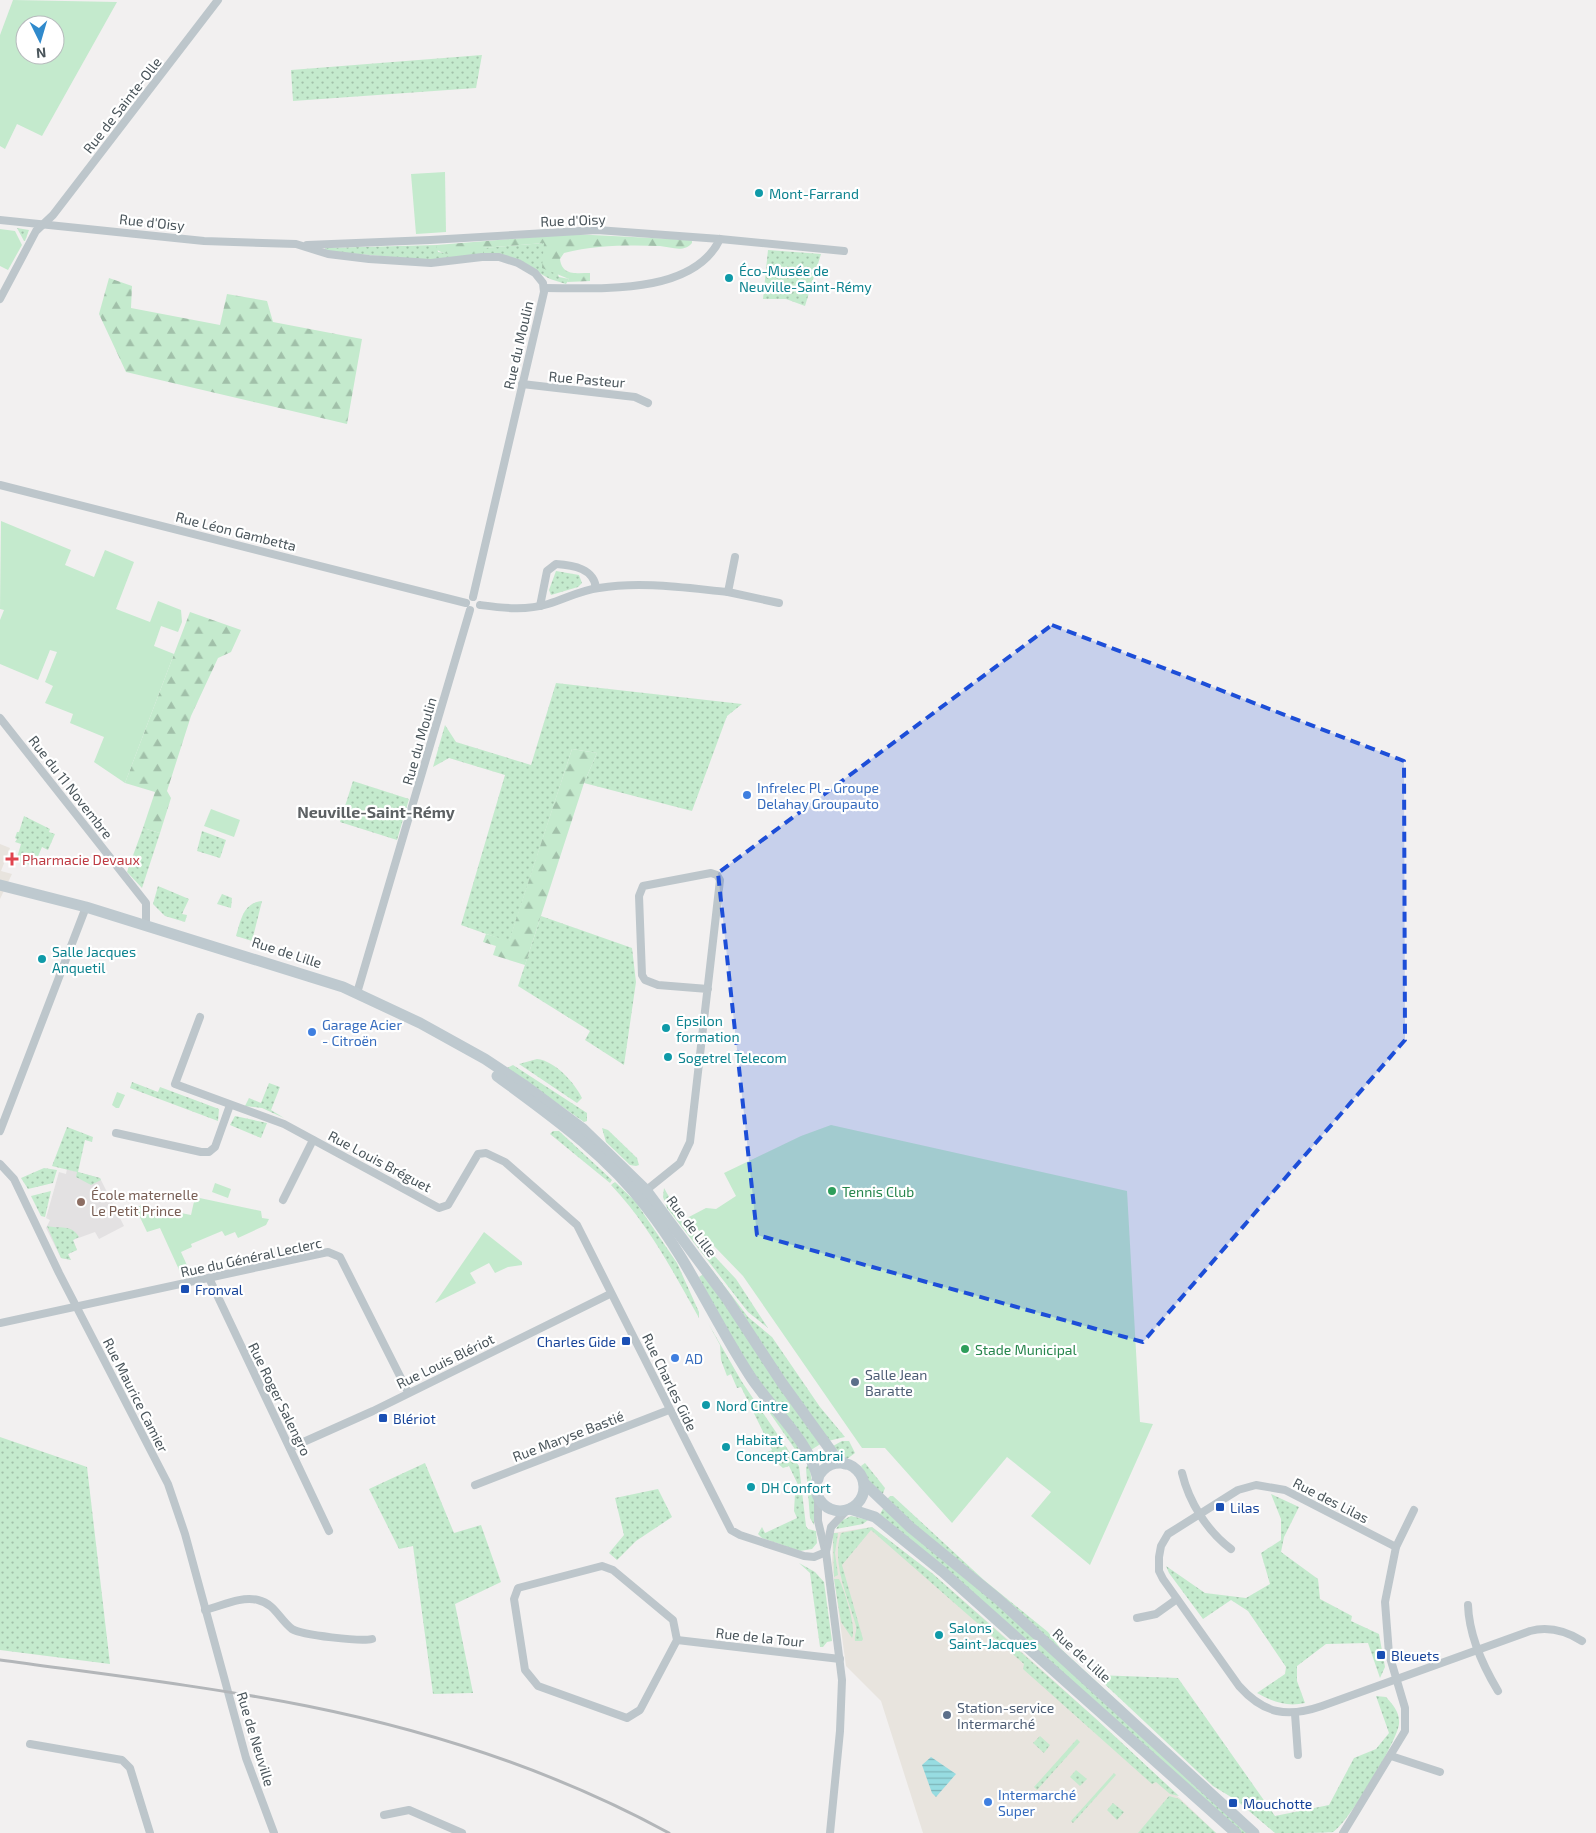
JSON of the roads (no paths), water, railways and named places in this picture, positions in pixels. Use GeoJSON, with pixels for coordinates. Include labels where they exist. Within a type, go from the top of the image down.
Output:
{"type":"FeatureCollection","features":[{"type":"Feature","properties":{"kind":"main road","name":"Rue de Lille"},"geometry":{"type":"LineString","coordinates":[[0,877],[69,898],[86,907]]}},
{"type":"Feature","properties":{"kind":"main road","name":"Rue de Lille"},"geometry":{"type":"LineString","coordinates":[[0,885],[86,907],[292,969],[357,993],[420,1023],[469,1052],[480,1063],[565,1127],[642,1193],[727,1298],[782,1383],[834,1455],[845,1464]]}},
{"type":"Feature","properties":{"kind":"main road","name":"Rue de Lille"},"geometry":{"type":"LineString","coordinates":[[642,1193],[680,1254],[752,1379],[809,1455],[818,1479]]}},
{"type":"Feature","properties":{"kind":"main road"},"geometry":{"type":"LineString","coordinates":[[848,1509],[861,1498],[864,1483],[859,1472],[845,1464],[834,1464],[827,1468],[818,1479],[818,1496],[830,1508],[848,1509],[875,1517],[943,1572],[1236,1833]]}},
{"type":"Feature","properties":{"kind":"main road","name":"Rue de Lille"},"geometry":{"type":"LineString","coordinates":[[864,1483],[892,1511],[971,1576],[1039,1636],[1254,1833]]}},
{"type":"Feature","properties":{"kind":"street","name":"Rue de Sainte-Olle"},"geometry":{"type":"LineString","coordinates":[[0,299],[36,231],[53,215],[218,0]]}},
{"type":"Feature","properties":{"kind":"street","name":"Rue d'Oisy"},"geometry":{"type":"LineString","coordinates":[[0,220],[204,241],[303,245],[464,239],[579,230],[720,238],[844,252]]}},
{"type":"Feature","properties":{"kind":"street","name":"Rue du Moulin"},"geometry":{"type":"LineString","coordinates":[[473,597],[544,288],[633,285],[661,281],[685,273],[704,262],[720,238]]}},
{"type":"Feature","properties":{"kind":"street","name":"Rue d'Oisy"},"geometry":{"type":"LineString","coordinates":[[303,245],[336,255],[414,262],[499,257],[531,270],[541,279],[544,288]]}},
{"type":"Feature","properties":{"kind":"street","name":"Rue Pasteur"},"geometry":{"type":"LineString","coordinates":[[522,384],[635,397],[648,403]]}},
{"type":"Feature","properties":{"kind":"street","name":"Rue Léon Gambetta"},"geometry":{"type":"LineString","coordinates":[[0,485],[468,606]]}},
{"type":"Feature","properties":{"kind":"street"},"geometry":{"type":"LineString","coordinates":[[728,592],[735,556]]}},
{"type":"Feature","properties":{"kind":"street"},"geometry":{"type":"LineString","coordinates":[[540,606],[547,571],[556,564],[589,572],[595,579],[596,588]]}},
{"type":"Feature","properties":{"kind":"street"},"geometry":{"type":"LineString","coordinates":[[480,605],[511,609],[540,606],[596,588],[649,586],[728,592],[779,603]]}},
{"type":"Feature","properties":{"kind":"street"},"geometry":{"type":"LineString","coordinates":[[473,597],[478,599],[480,605],[476,610],[468,606],[473,597]]}},
{"type":"Feature","properties":{"kind":"street","name":"Rue du Moulin"},"geometry":{"type":"LineString","coordinates":[[357,993],[468,606]]}},
{"type":"Feature","properties":{"kind":"street","name":"Rue du 11 Novembre"},"geometry":{"type":"LineString","coordinates":[[0,718],[146,903],[146,925]]}},
{"type":"Feature","properties":{"kind":"street"},"geometry":{"type":"LineString","coordinates":[[642,1193],[680,1163],[690,1142],[708,989],[719,877],[711,873],[643,886],[639,896],[642,975],[645,980],[658,985],[708,989]]}},
{"type":"Feature","properties":{"kind":"street"},"geometry":{"type":"LineString","coordinates":[[0,1131],[86,907]]}},
{"type":"Feature","properties":{"kind":"street","name":"Rue Louis Bréguet"},"geometry":{"type":"LineString","coordinates":[[200,1017],[175,1084],[230,1106],[263,1114],[439,1208],[448,1205],[472,1160],[478,1154],[486,1153],[497,1156],[518,1174]]}},
{"type":"Feature","properties":{"kind":"street"},"geometry":{"type":"LineString","coordinates":[[116,1133],[201,1152],[209,1152],[215,1148],[230,1106]]}},
{"type":"Feature","properties":{"kind":"street","name":"Rue Louis Bréguet"},"geometry":{"type":"LineString","coordinates":[[283,1200],[313,1140]]}},
{"type":"Feature","properties":{"kind":"street","name":"Rue Maurice Camier"},"geometry":{"type":"LineString","coordinates":[[0,1164],[14,1179],[168,1484],[185,1534],[217,1652]]}},
{"type":"Feature","properties":{"kind":"street","name":"Rue Charles Gide"},"geometry":{"type":"LineString","coordinates":[[518,1174],[577,1225],[610,1294],[731,1530],[740,1535],[804,1556],[814,1557],[826,1552]]}},
{"type":"Feature","properties":{"kind":"street","name":"Rue du Général Leclerc"},"geometry":{"type":"LineString","coordinates":[[0,1323],[328,1252],[340,1257],[408,1392]]}},
{"type":"Feature","properties":{"kind":"street","name":"Rue Roger Salengro"},"geometry":{"type":"LineString","coordinates":[[209,1278],[329,1531]]}},
{"type":"Feature","properties":{"kind":"street","name":"Rue Louis Blériot"},"geometry":{"type":"LineString","coordinates":[[290,1448],[381,1407],[408,1392],[610,1294]]}},
{"type":"Feature","properties":{"kind":"street","name":"Rue Maryse Bastié"},"geometry":{"type":"LineString","coordinates":[[475,1485],[669,1410]]}},
{"type":"Feature","properties":{"kind":"street"},"geometry":{"type":"LineString","coordinates":[[1182,1473],[1186,1489],[1212,1533],[1231,1549]]}},
{"type":"Feature","properties":{"kind":"street","name":"Rue des Lilas"},"geometry":{"type":"LineString","coordinates":[[1396,1547],[1285,1490],[1266,1485],[1238,1490],[1168,1534],[1161,1546],[1159,1571],[1238,1686],[1252,1700],[1272,1710],[1295,1714],[1539,1629],[1564,1632],[1582,1641]]}},
{"type":"Feature","properties":{"kind":"street"},"geometry":{"type":"LineString","coordinates":[[818,1496],[819,1528],[826,1552],[840,1658],[841,1716],[830,1833]]}},
{"type":"Feature","properties":{"kind":"street"},"geometry":{"type":"LineString","coordinates":[[826,1552],[831,1527],[848,1509]]}},
{"type":"Feature","properties":{"kind":"street"},"geometry":{"type":"LineString","coordinates":[[1343,1831],[1391,1756],[1402,1737],[1406,1723],[1406,1708],[1389,1654],[1385,1612],[1386,1590],[1396,1547],[1414,1510]]}},
{"type":"Feature","properties":{"kind":"street"},"geometry":{"type":"LineString","coordinates":[[602,1566],[613,1570],[673,1620],[677,1640],[640,1710],[627,1718],[538,1686],[525,1670],[514,1599],[518,1588],[602,1566]]}},
{"type":"Feature","properties":{"kind":"street"},"geometry":{"type":"LineString","coordinates":[[205,1610],[243,1599],[259,1600],[275,1609],[288,1625],[298,1632],[359,1641],[372,1639]]}},
{"type":"Feature","properties":{"kind":"street"},"geometry":{"type":"LineString","coordinates":[[1137,1618],[1156,1614],[1177,1599]]}},
{"type":"Feature","properties":{"kind":"street"},"geometry":{"type":"LineString","coordinates":[[1468,1605],[1469,1617],[1478,1649],[1498,1691]]}},
{"type":"Feature","properties":{"kind":"street","name":"Rue de la Tour"},"geometry":{"type":"LineString","coordinates":[[677,1640],[840,1658]]}},
{"type":"Feature","properties":{"kind":"street","name":"Rue de Neuville"},"geometry":{"type":"LineString","coordinates":[[217,1652],[246,1758],[274,1833]]}},
{"type":"Feature","properties":{"kind":"street"},"geometry":{"type":"LineString","coordinates":[[1295,1714],[1298,1755]]}},
{"type":"Feature","properties":{"kind":"street"},"geometry":{"type":"LineString","coordinates":[[30,1744],[122,1760],[130,1768],[150,1833]]}},
{"type":"Feature","properties":{"kind":"street"},"geometry":{"type":"LineString","coordinates":[[1391,1756],[1409,1764],[1440,1772]]}},
{"type":"Feature","properties":{"kind":"street"},"geometry":{"type":"LineString","coordinates":[[384,1815],[409,1810],[462,1833]]}},
{"type":"Feature","properties":{"kind":"water"},"geometry":{"type":"Polygon","coordinates":[[[931,1757],[956,1774],[936,1797],[932,1793],[922,1765],[931,1757]]]}},
{"type":"Feature","properties":{"kind":"railway"},"geometry":{"type":"LineString","coordinates":[[0,1660],[230,1692],[307,1706],[401,1728],[493,1756],[538,1773],[583,1791],[669,1833]]}},
{"type":"Feature","properties":{"kind":"place","name":"Mont-Farrand"},"geometry":{"type":"Point","coordinates":[759,193]}},
{"type":"Feature","properties":{"kind":"place","name":"Éco-Musée de Neuville-Saint-Rémy"},"geometry":{"type":"Point","coordinates":[729,278]}},
{"type":"Feature","properties":{"kind":"place","name":"Infrelec Pl - Groupe Delahay Groupauto"},"geometry":{"type":"Point","coordinates":[747,795]}},
{"type":"Feature","properties":{"kind":"place","name":"Pharmacie Devaux"},"geometry":{"type":"Point","coordinates":[12,859]}},
{"type":"Feature","properties":{"kind":"place","name":"Salle Jacques Anquetil"},"geometry":{"type":"Point","coordinates":[42,959]}},
{"type":"Feature","properties":{"kind":"place","name":"Epsilon formation"},"geometry":{"type":"Point","coordinates":[666,1028]}},
{"type":"Feature","properties":{"kind":"place","name":"Garage Acier - Citroën"},"geometry":{"type":"Point","coordinates":[312,1032]}},
{"type":"Feature","properties":{"kind":"place","name":"Sogetrel Telecom"},"geometry":{"type":"Point","coordinates":[668,1057]}},
{"type":"Feature","properties":{"kind":"place","name":"Tennis Club"},"geometry":{"type":"Point","coordinates":[832,1191]}},
{"type":"Feature","properties":{"kind":"place","name":"École maternelle Le Petit Prince"},"geometry":{"type":"Point","coordinates":[81,1202]}},
{"type":"Feature","properties":{"kind":"place","name":"Fronval"},"geometry":{"type":"Point","coordinates":[185,1289]}},
{"type":"Feature","properties":{"kind":"place","name":"Charles Gide"},"geometry":{"type":"Point","coordinates":[626,1341]}},
{"type":"Feature","properties":{"kind":"place","name":"Stade Municipal"},"geometry":{"type":"Point","coordinates":[965,1349]}},
{"type":"Feature","properties":{"kind":"place","name":"AD"},"geometry":{"type":"Point","coordinates":[675,1358]}},
{"type":"Feature","properties":{"kind":"place","name":"Salle Jean Baratte"},"geometry":{"type":"Point","coordinates":[855,1382]}},
{"type":"Feature","properties":{"kind":"place","name":"Nord Cintre"},"geometry":{"type":"Point","coordinates":[706,1405]}},
{"type":"Feature","properties":{"kind":"place","name":"Blériot"},"geometry":{"type":"Point","coordinates":[383,1418]}},
{"type":"Feature","properties":{"kind":"place","name":"Habitat Concept Cambrai"},"geometry":{"type":"Point","coordinates":[726,1447]}},
{"type":"Feature","properties":{"kind":"place","name":"DH Confort"},"geometry":{"type":"Point","coordinates":[751,1487]}},
{"type":"Feature","properties":{"kind":"place","name":"Lilas"},"geometry":{"type":"Point","coordinates":[1220,1507]}},
{"type":"Feature","properties":{"kind":"place","name":"Salons Saint-Jacques"},"geometry":{"type":"Point","coordinates":[939,1635]}},
{"type":"Feature","properties":{"kind":"place","name":"Bleuets"},"geometry":{"type":"Point","coordinates":[1381,1655]}},
{"type":"Feature","properties":{"kind":"place","name":"Station-service Intermarché"},"geometry":{"type":"Point","coordinates":[947,1715]}},
{"type":"Feature","properties":{"kind":"place","name":"Intermarché Super"},"geometry":{"type":"Point","coordinates":[988,1802]}},
{"type":"Feature","properties":{"kind":"place","name":"Mouchotte"},"geometry":{"type":"Point","coordinates":[1233,1803]}},
{"type":"Feature","properties":{"kind":"district","name":"Neuville-Saint-Rémy"},"geometry":{"type":"Point","coordinates":[376,811]}}]}
